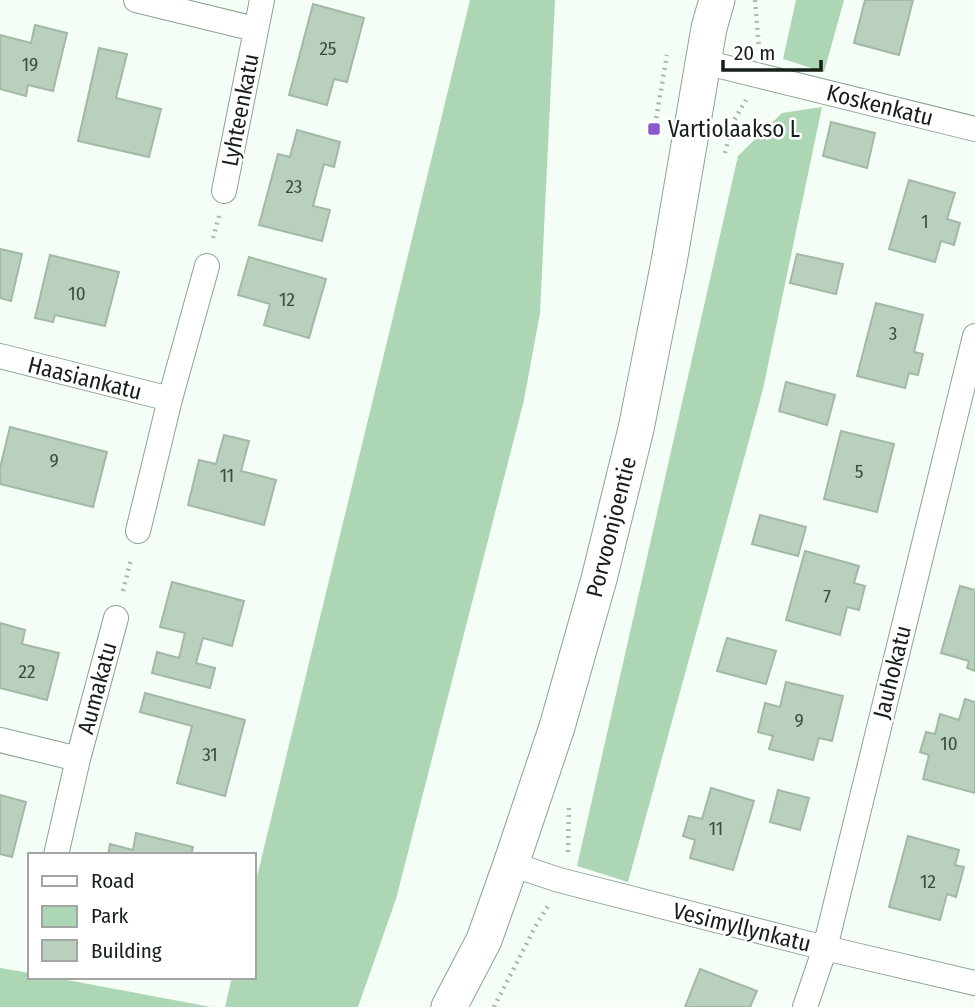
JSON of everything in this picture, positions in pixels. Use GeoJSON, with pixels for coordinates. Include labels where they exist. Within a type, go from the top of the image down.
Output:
{"type":"FeatureCollection","features":[{"type":"Feature","properties":{"kind":"street","name":"Lyhteenkatu"},"geometry":{"type":"LineString","coordinates":[[136,0],[255,29]]}},
{"type":"Feature","properties":{"kind":"street","name":"Lyhteenkatu"},"geometry":{"type":"LineString","coordinates":[[224,191],[262,0]]}},
{"type":"Feature","properties":{"kind":"street","name":"Porvoonjoentie"},"geometry":{"type":"LineString","coordinates":[[449,1007],[484,940],[511,864],[557,727],[599,579],[636,429],[669,262],[704,62],[710,9]]}},
{"type":"Feature","properties":{"kind":"street","name":"Koskenkatu"},"geometry":{"type":"LineString","coordinates":[[704,62],[975,129]]}},
{"type":"Feature","properties":{"kind":"street","name":"Haasiankatu"},"geometry":{"type":"LineString","coordinates":[[138,531],[170,399],[207,266]]}},
{"type":"Feature","properties":{"kind":"street","name":"Jauhokatu"},"geometry":{"type":"LineString","coordinates":[[805,1007],[825,948],[975,336]]}},
{"type":"Feature","properties":{"kind":"street","name":"Haasiankatu"},"geometry":{"type":"LineString","coordinates":[[0,356],[170,399]]}},
{"type":"Feature","properties":{"kind":"street","name":"Aumakatu"},"geometry":{"type":"LineString","coordinates":[[57,853],[78,759],[116,618]]}},
{"type":"Feature","properties":{"kind":"street","name":"Aumakatu"},"geometry":{"type":"LineString","coordinates":[[0,740],[78,759]]}},
{"type":"Feature","properties":{"kind":"street","name":"Vesimyllynkatu"},"geometry":{"type":"LineString","coordinates":[[511,864],[559,880],[975,983]]}},
{"type":"Feature","properties":{"kind":"path"},"geometry":{"type":"LineString","coordinates":[[207,266],[224,191]]}},
{"type":"Feature","properties":{"kind":"path"},"geometry":{"type":"LineString","coordinates":[[116,618],[138,531]]}},
{"type":"Feature","properties":{"kind":"green space"},"geometry":{"type":"Polygon","coordinates":[[[470,0],[555,0],[540,313],[524,400],[396,899],[358,1007],[225,1007],[232,979],[256,979],[256,881],[470,0]]]}},
{"type":"Feature","properties":{"kind":"green space"},"geometry":{"type":"Polygon","coordinates":[[[796,0],[844,0],[824,72],[783,59],[796,0]]]}},
{"type":"Feature","properties":{"kind":"green space"},"geometry":{"type":"Polygon","coordinates":[[[822,107],[763,389],[628,882],[577,866],[738,156],[782,113],[822,107]]]}},
{"type":"Feature","properties":{"kind":"green space"},"geometry":{"type":"Polygon","coordinates":[[[0,968],[28,973],[28,979],[62,979],[211,1007],[0,1007],[0,968]]]}},
{"type":"Feature","properties":{"kind":"building"},"geometry":{"type":"Polygon","coordinates":[[[865,0],[913,0],[899,55],[854,43],[865,0]]]}},
{"type":"Feature","properties":{"kind":"building"},"geometry":{"type":"Polygon","coordinates":[[[313,4],[364,18],[347,82],[334,79],[327,105],[289,95],[313,4]]]}},
{"type":"Feature","properties":{"kind":"building"},"geometry":{"type":"Polygon","coordinates":[[[35,25],[67,33],[53,91],[28,85],[26,96],[0,89],[0,35],[31,43],[35,25]]]}},
{"type":"Feature","properties":{"kind":"building"},"geometry":{"type":"Polygon","coordinates":[[[99,48],[127,54],[116,98],[161,109],[149,157],[78,141],[99,48]]]}},
{"type":"Feature","properties":{"kind":"building"},"geometry":{"type":"Polygon","coordinates":[[[831,122],[875,133],[867,168],[823,156],[831,122]]]}},
{"type":"Feature","properties":{"kind":"building"},"geometry":{"type":"Polygon","coordinates":[[[297,130],[340,142],[334,167],[324,164],[313,206],[330,210],[322,241],[259,225],[278,154],[290,157],[297,130]]]}},
{"type":"Feature","properties":{"kind":"building"},"geometry":{"type":"Polygon","coordinates":[[[909,180],[955,193],[947,219],[960,223],[954,245],[941,241],[935,262],[889,249],[909,180]]]}},
{"type":"Feature","properties":{"kind":"building"},"geometry":{"type":"Polygon","coordinates":[[[0,249],[22,254],[11,301],[0,298],[0,249]]]}},
{"type":"Feature","properties":{"kind":"building"},"geometry":{"type":"Polygon","coordinates":[[[797,254],[843,264],[836,294],[790,283],[797,254]]]}},
{"type":"Feature","properties":{"kind":"building"},"geometry":{"type":"Polygon","coordinates":[[[50,255],[119,272],[105,326],[55,315],[53,322],[35,318],[50,255]]]}},
{"type":"Feature","properties":{"kind":"building"},"geometry":{"type":"Polygon","coordinates":[[[249,257],[326,279],[309,338],[264,325],[270,304],[238,295],[249,257]]]}},
{"type":"Feature","properties":{"kind":"building"},"geometry":{"type":"Polygon","coordinates":[[[876,303],[923,315],[914,352],[923,354],[918,375],[909,373],[905,388],[857,376],[876,303]]]}},
{"type":"Feature","properties":{"kind":"building"},"geometry":{"type":"Polygon","coordinates":[[[786,382],[835,395],[827,425],[779,411],[786,382]]]}},
{"type":"Feature","properties":{"kind":"building"},"geometry":{"type":"Polygon","coordinates":[[[10,427],[107,452],[93,507],[0,484],[0,468],[10,427]]]}},
{"type":"Feature","properties":{"kind":"building"},"geometry":{"type":"Polygon","coordinates":[[[841,431],[894,444],[877,512],[824,499],[841,431]]]}},
{"type":"Feature","properties":{"kind":"building"},"geometry":{"type":"Polygon","coordinates":[[[224,435],[249,441],[241,471],[276,480],[264,525],[188,505],[199,460],[216,464],[224,435]]]}},
{"type":"Feature","properties":{"kind":"building"},"geometry":{"type":"Polygon","coordinates":[[[760,515],[806,527],[798,556],[752,544],[760,515]]]}},
{"type":"Feature","properties":{"kind":"building"},"geometry":{"type":"Polygon","coordinates":[[[805,551],[859,566],[854,583],[865,586],[859,610],[847,607],[840,635],[786,620],[805,551]]]}},
{"type":"Feature","properties":{"kind":"building"},"geometry":{"type":"Polygon","coordinates":[[[172,582],[244,601],[232,646],[203,638],[196,663],[215,668],[210,688],[152,673],[157,652],[179,658],[185,633],[160,627],[172,582]]]}},
{"type":"Feature","properties":{"kind":"building"},"geometry":{"type":"Polygon","coordinates":[[[960,586],[975,590],[975,671],[967,668],[969,661],[941,653],[960,586]]]}},
{"type":"Feature","properties":{"kind":"building"},"geometry":{"type":"Polygon","coordinates":[[[0,623],[25,630],[22,644],[59,653],[47,700],[0,688],[0,623]]]}},
{"type":"Feature","properties":{"kind":"building"},"geometry":{"type":"Polygon","coordinates":[[[727,638],[776,651],[766,684],[717,671],[727,638]]]}},
{"type":"Feature","properties":{"kind":"building"},"geometry":{"type":"Polygon","coordinates":[[[786,682],[843,696],[832,741],[819,738],[813,760],[769,749],[773,736],[758,732],[765,703],[780,707],[786,682]]]}},
{"type":"Feature","properties":{"kind":"building"},"geometry":{"type":"Polygon","coordinates":[[[145,693],[245,720],[225,796],[177,783],[192,726],[140,712],[145,693]]]}},
{"type":"Feature","properties":{"kind":"building"},"geometry":{"type":"Polygon","coordinates":[[[965,699],[975,702],[975,793],[923,779],[929,755],[920,752],[926,732],[935,734],[940,714],[959,720],[965,699]]]}},
{"type":"Feature","properties":{"kind":"building"},"geometry":{"type":"Polygon","coordinates":[[[711,788],[754,801],[733,870],[690,858],[695,840],[683,836],[689,816],[702,819],[711,788]]]}},
{"type":"Feature","properties":{"kind":"building"},"geometry":{"type":"Polygon","coordinates":[[[778,790],[809,798],[800,830],[770,822],[778,790]]]}},
{"type":"Feature","properties":{"kind":"building"},"geometry":{"type":"Polygon","coordinates":[[[0,795],[26,802],[12,857],[0,854],[0,795]]]}},
{"type":"Feature","properties":{"kind":"building"},"geometry":{"type":"Polygon","coordinates":[[[136,833],[193,847],[192,853],[108,853],[110,844],[133,850],[136,833]]]}},
{"type":"Feature","properties":{"kind":"building"},"geometry":{"type":"Polygon","coordinates":[[[908,836],[959,850],[955,865],[964,867],[956,897],[947,894],[940,920],[889,907],[908,836]]]}},
{"type":"Feature","properties":{"kind":"building"},"geometry":{"type":"Polygon","coordinates":[[[700,969],[757,991],[750,1007],[685,1007],[700,969]]]}},
{"type":"Feature","properties":{"kind":"place","name":"Vartiolaakso L"},"geometry":{"type":"Point","coordinates":[654,129]}}]}
